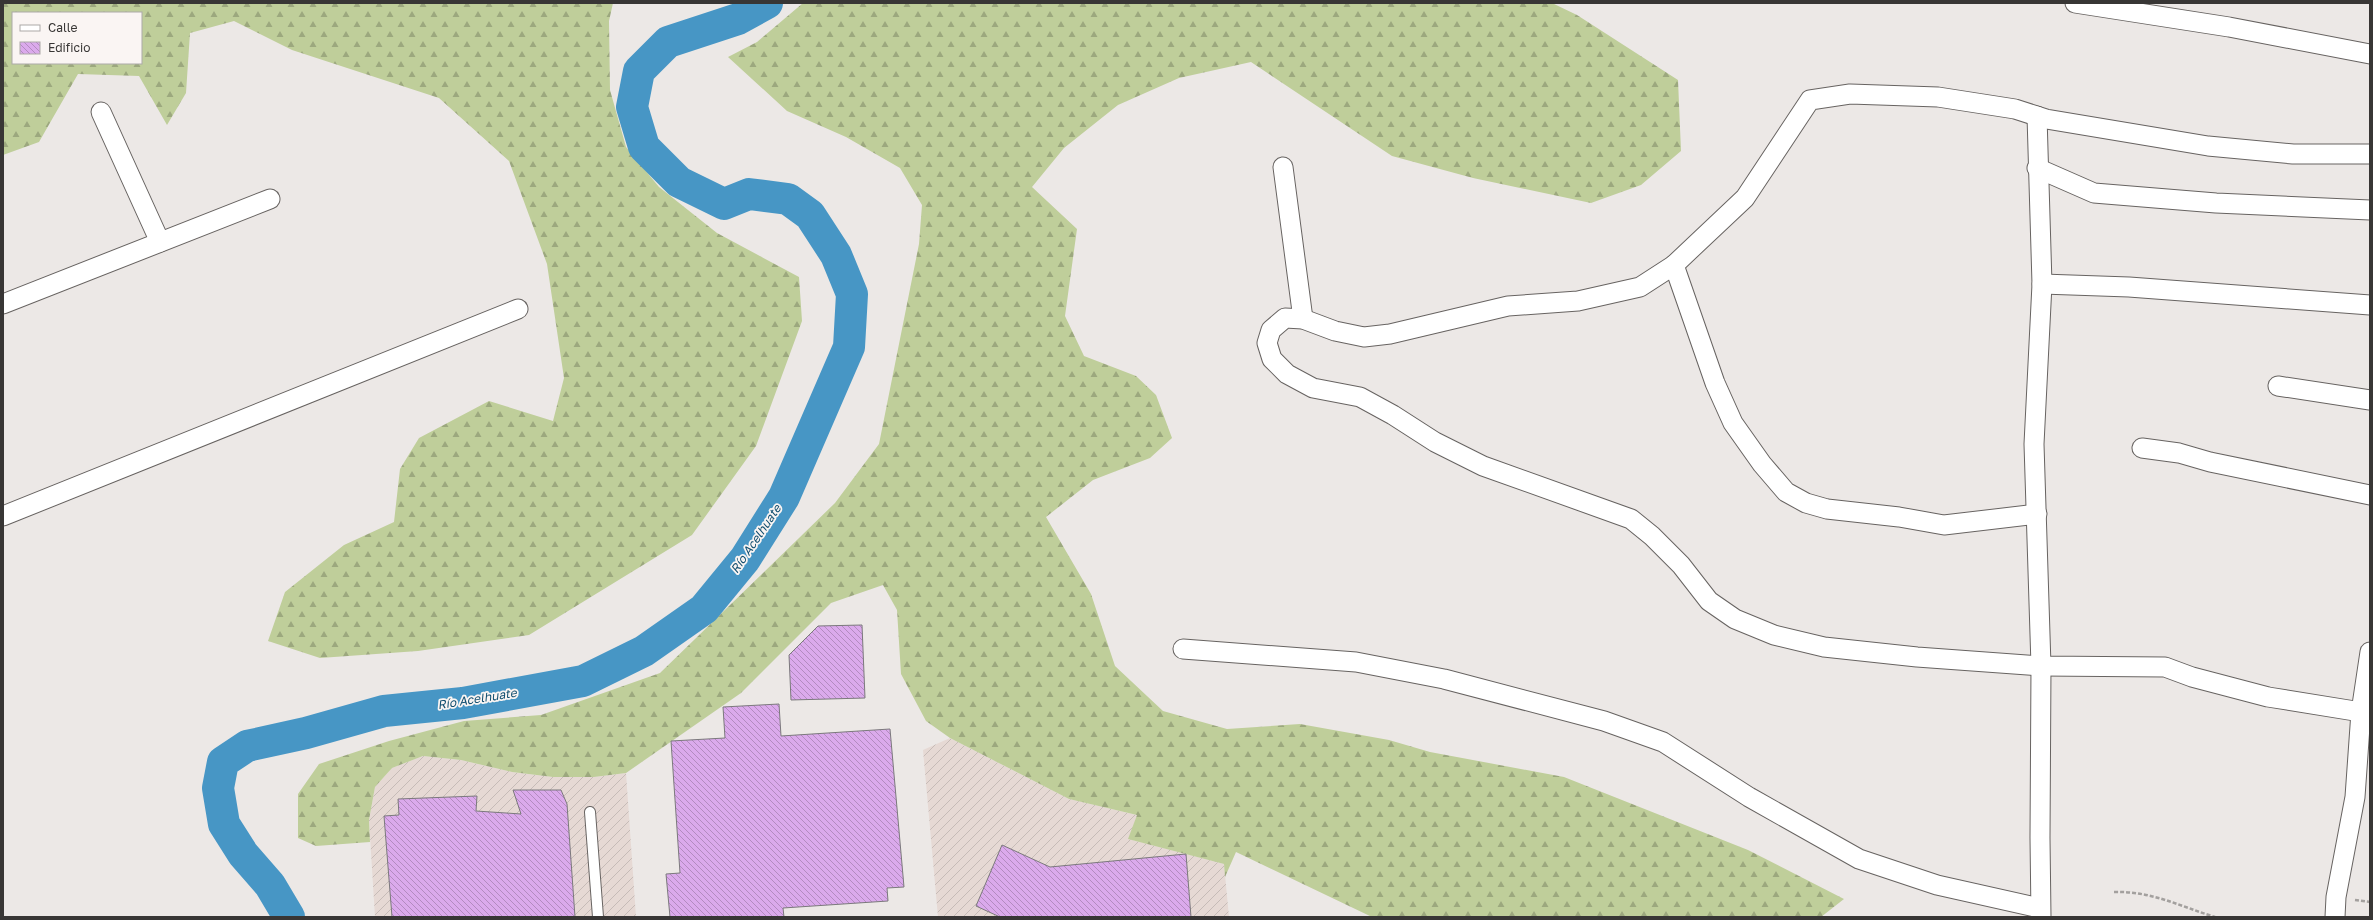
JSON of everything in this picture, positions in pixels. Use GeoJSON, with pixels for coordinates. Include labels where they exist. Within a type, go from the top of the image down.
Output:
{"type":"FeatureCollection","features":[{"type":"Feature","properties":{"kind":"street"},"geometry":{"type":"LineString","coordinates":[[2074,3],[2229,28],[2370,54]]}},
{"type":"Feature","properties":{"kind":"street"},"geometry":{"type":"LineString","coordinates":[[2361,712],[2268,698],[2192,677],[2165,667],[2041,666],[1917,657],[1824,647],[1774,635],[1736,619],[1709,601],[1681,565],[1652,536],[1631,519],[1483,466],[1435,442],[1393,415],[1360,397],[1313,388],[1287,374],[1272,359],[1267,343],[1271,330],[1285,318],[1303,319],[1335,331],[1364,337],[1390,334],[1508,306],[1578,301],[1640,287],[1674,265],[1745,198],[1810,100],[1850,94],[1938,97],[2015,108],[2037,116],[2139,136],[2208,146],[2293,154],[2370,154]]}},
{"type":"Feature","properties":{"kind":"street"},"geometry":{"type":"LineString","coordinates":[[101,112],[160,242]]}},
{"type":"Feature","properties":{"kind":"street"},"geometry":{"type":"LineString","coordinates":[[1183,649],[1356,662],[1444,679],[1604,721],[1663,742],[1749,797],[1859,859],[1936,885],[2041,913],[2041,666],[2034,444],[2042,284],[2037,168],[2037,116]]}},
{"type":"Feature","properties":{"kind":"street"},"geometry":{"type":"LineString","coordinates":[[1283,167],[1303,319]]}},
{"type":"Feature","properties":{"kind":"street"},"geometry":{"type":"LineString","coordinates":[[2037,168],[2094,193],[2216,203],[2370,210]]}},
{"type":"Feature","properties":{"kind":"street"},"geometry":{"type":"LineString","coordinates":[[3,304],[270,199]]}},
{"type":"Feature","properties":{"kind":"street"},"geometry":{"type":"LineString","coordinates":[[1674,265],[1715,383],[1733,423],[1762,464],[1786,492],[1806,503],[1827,509],[1899,517],[1944,525],[2037,514]]}},
{"type":"Feature","properties":{"kind":"street"},"geometry":{"type":"LineString","coordinates":[[2042,284],[2129,287],[2370,305]]}},
{"type":"Feature","properties":{"kind":"street"},"geometry":{"type":"LineString","coordinates":[[3,516],[518,309]]}},
{"type":"Feature","properties":{"kind":"street"},"geometry":{"type":"LineString","coordinates":[[2278,386],[2370,400]]}},
{"type":"Feature","properties":{"kind":"street"},"geometry":{"type":"LineString","coordinates":[[2142,448],[2179,453],[2210,462],[2370,495]]}},
{"type":"Feature","properties":{"kind":"street"},"geometry":{"type":"LineString","coordinates":[[2335,917],[2336,897],[2364,744],[2361,712],[2370,652]]}},
{"type":"Feature","properties":{"kind":"lane"},"geometry":{"type":"LineString","coordinates":[[590,812],[598,917]]}},
{"type":"Feature","properties":{"kind":"path"},"geometry":{"type":"LineString","coordinates":[[2114,892],[2129,891],[2162,897],[2182,907],[2215,917]]}},
{"type":"Feature","properties":{"kind":"shaded area"},"geometry":{"type":"Polygon","coordinates":[[[950,738],[1069,799],[1137,815],[1129,839],[1224,864],[1229,917],[938,917],[923,750],[950,738]]]}},
{"type":"Feature","properties":{"kind":"shaded area"},"geometry":{"type":"Polygon","coordinates":[[[423,756],[461,760],[512,772],[553,777],[594,777],[626,773],[636,917],[375,917],[369,820],[375,787],[392,768],[423,756]]]}},
{"type":"Feature","properties":{"kind":"green space"},"geometry":{"type":"Polygon","coordinates":[[[3,3],[613,3],[609,21],[610,90],[626,147],[659,187],[717,233],[799,277],[802,321],[756,446],[692,535],[529,635],[418,651],[320,658],[268,641],[285,592],[344,545],[394,522],[400,469],[419,438],[489,401],[553,421],[564,378],[547,264],[509,161],[439,98],[292,50],[234,21],[190,33],[186,93],[167,125],[139,76],[78,74],[39,142],[3,155],[3,3]]]}},
{"type":"Feature","properties":{"kind":"green space"},"geometry":{"type":"Polygon","coordinates":[[[803,3],[1552,3],[1577,15],[1678,80],[1681,151],[1641,185],[1591,203],[1473,178],[1392,156],[1251,62],[1179,78],[1118,105],[1064,148],[1032,187],[1077,229],[1065,316],[1084,356],[1136,376],[1156,395],[1172,438],[1150,458],[1093,480],[1046,517],[1091,594],[1115,666],[1163,711],[1227,729],[1300,724],[1389,740],[1430,752],[1564,777],[1748,850],[1844,899],[1821,917],[1372,917],[1236,852],[1225,877],[1224,864],[1128,839],[1137,815],[1069,799],[950,738],[926,721],[901,674],[897,610],[883,585],[831,603],[741,693],[626,773],[594,777],[553,777],[512,772],[461,760],[423,756],[392,768],[375,787],[369,820],[370,842],[316,846],[298,838],[298,794],[319,764],[389,741],[464,721],[541,715],[660,673],[835,503],[879,444],[919,244],[922,205],[900,168],[846,137],[787,111],[728,57],[757,42],[803,3]]]}},
{"type":"Feature","properties":{"kind":"building"},"geometry":{"type":"Polygon","coordinates":[[[862,625],[865,698],[791,700],[789,655],[818,626],[862,625]]]}},
{"type":"Feature","properties":{"kind":"building"},"geometry":{"type":"Polygon","coordinates":[[[779,704],[781,736],[890,729],[904,887],[887,888],[888,901],[783,908],[784,917],[670,917],[666,874],[680,873],[671,741],[725,738],[723,707],[779,704]]]}},
{"type":"Feature","properties":{"kind":"building"},"geometry":{"type":"Polygon","coordinates":[[[513,790],[561,790],[567,804],[575,917],[392,917],[384,816],[399,815],[398,799],[477,796],[476,811],[521,814],[513,790]]]}},
{"type":"Feature","properties":{"kind":"building"},"geometry":{"type":"Polygon","coordinates":[[[1002,845],[1050,867],[1186,854],[1191,917],[1000,917],[976,906],[1002,845]]]}},
{"type":"Feature","properties":{"kind":"waterway","name":"Río Acelhuate"},"geometry":{"type":"LineString","coordinates":[[289,917],[270,885],[243,854],[224,824],[218,788],[223,762],[247,746],[306,733],[384,711],[463,703],[583,681],[644,651],[704,609],[745,559],[784,497],[849,347],[852,294],[836,255],[810,215],[788,199],[749,194],[724,204],[679,182],[644,147],[632,107],[639,71],[668,42],[738,19],[767,3]]}}]}
